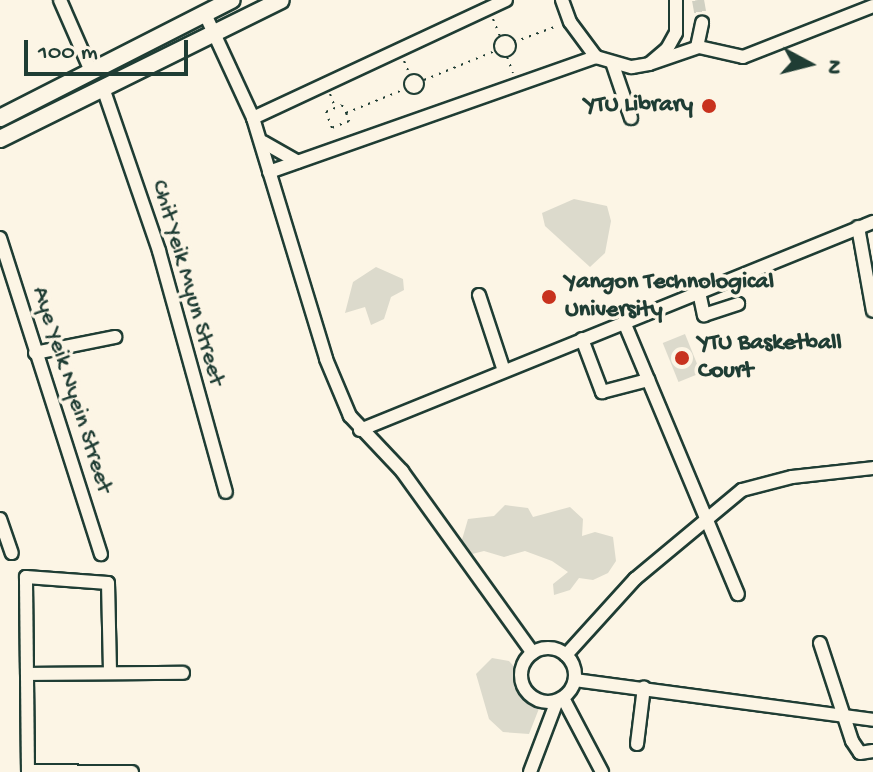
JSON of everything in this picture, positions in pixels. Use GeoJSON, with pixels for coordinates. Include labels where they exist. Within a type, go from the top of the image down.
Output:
{"type":"FeatureCollection","features":[{"type":"Feature","properties":{"kind":"main road"},"geometry":{"type":"LineString","coordinates":[[0,118],[232,0]]}},
{"type":"Feature","properties":{"kind":"main road"},"geometry":{"type":"LineString","coordinates":[[0,139],[281,0]]}},
{"type":"Feature","properties":{"kind":"street"},"geometry":{"type":"LineString","coordinates":[[60,0],[91,71]]}},
{"type":"Feature","properties":{"kind":"street"},"geometry":{"type":"LineString","coordinates":[[253,118],[506,0]]}},
{"type":"Feature","properties":{"kind":"street"},"geometry":{"type":"LineString","coordinates":[[562,0],[570,22],[596,57],[613,65],[649,64],[697,47],[722,48],[743,57],[873,6]]}},
{"type":"Feature","properties":{"kind":"street"},"geometry":{"type":"LineString","coordinates":[[649,64],[676,33],[676,0]]}},
{"type":"Feature","properties":{"kind":"street"},"geometry":{"type":"LineString","coordinates":[[205,14],[261,139],[326,359],[360,430],[402,471],[533,653]]}},
{"type":"Feature","properties":{"kind":"street"},"geometry":{"type":"LineString","coordinates":[[697,47],[702,23]]}},
{"type":"Feature","properties":{"kind":"street"},"geometry":{"type":"LineString","coordinates":[[269,172],[596,57]]}},
{"type":"Feature","properties":{"kind":"street"},"geometry":{"type":"LineString","coordinates":[[613,65],[631,118]]}},
{"type":"Feature","properties":{"kind":"street","name":"Chit Yeik Myun Street"},"geometry":{"type":"LineString","coordinates":[[103,88],[159,251],[226,492]]}},
{"type":"Feature","properties":{"kind":"street"},"geometry":{"type":"LineString","coordinates":[[261,139],[272,151],[302,162]]}},
{"type":"Feature","properties":{"kind":"street"},"geometry":{"type":"LineString","coordinates":[[360,430],[873,222]]}},
{"type":"Feature","properties":{"kind":"street"},"geometry":{"type":"LineString","coordinates":[[858,227],[873,311]]}},
{"type":"Feature","properties":{"kind":"street","name":"Aye Yeik Nyein Street"},"geometry":{"type":"LineString","coordinates":[[0,238],[101,554]]}},
{"type":"Feature","properties":{"kind":"street"},"geometry":{"type":"LineString","coordinates":[[699,292],[704,315],[738,304]]}},
{"type":"Feature","properties":{"kind":"street"},"geometry":{"type":"LineString","coordinates":[[479,295],[504,371]]}},
{"type":"Feature","properties":{"kind":"street"},"geometry":{"type":"LineString","coordinates":[[624,322],[738,594]]}},
{"type":"Feature","properties":{"kind":"street"},"geometry":{"type":"LineString","coordinates":[[35,353],[115,337]]}},
{"type":"Feature","properties":{"kind":"street"},"geometry":{"type":"LineString","coordinates":[[582,339],[602,392],[648,380]]}},
{"type":"Feature","properties":{"kind":"street"},"geometry":{"type":"LineString","coordinates":[[566,655],[591,623],[705,517],[742,490],[792,477],[873,468]]}},
{"type":"Feature","properties":{"kind":"street"},"geometry":{"type":"LineString","coordinates":[[0,519],[12,553]]}},
{"type":"Feature","properties":{"kind":"street"},"geometry":{"type":"LineString","coordinates":[[110,672],[108,583],[26,577],[28,772],[132,772]]}},
{"type":"Feature","properties":{"kind":"street"},"geometry":{"type":"LineString","coordinates":[[820,643],[841,716],[860,753],[873,751]]}},
{"type":"Feature","properties":{"kind":"street"},"geometry":{"type":"LineString","coordinates":[[560,699],[536,700],[523,684],[522,670],[533,653],[554,648],[566,655],[575,680]]}},
{"type":"Feature","properties":{"kind":"street"},"geometry":{"type":"LineString","coordinates":[[27,674],[183,673]]}},
{"type":"Feature","properties":{"kind":"street"},"geometry":{"type":"LineString","coordinates":[[530,772],[560,699],[575,680]]}},
{"type":"Feature","properties":{"kind":"street"},"geometry":{"type":"LineString","coordinates":[[575,680],[873,720]]}},
{"type":"Feature","properties":{"kind":"street"},"geometry":{"type":"LineString","coordinates":[[637,744],[644,687]]}},
{"type":"Feature","properties":{"kind":"street"},"geometry":{"type":"LineString","coordinates":[[560,699],[602,772]]}},
{"type":"Feature","properties":{"kind":"path"},"geometry":{"type":"LineString","coordinates":[[409,74],[424,80],[495,51],[500,37],[489,9]]}},
{"type":"Feature","properties":{"kind":"path"},"geometry":{"type":"LineString","coordinates":[[500,37],[514,42],[570,22]]}},
{"type":"Feature","properties":{"kind":"path"},"geometry":{"type":"LineString","coordinates":[[507,57],[514,42]]}},
{"type":"Feature","properties":{"kind":"path"},"geometry":{"type":"LineString","coordinates":[[495,51],[507,57],[518,86]]}},
{"type":"Feature","properties":{"kind":"path"},"geometry":{"type":"LineString","coordinates":[[400,52],[409,74],[405,89]]}},
{"type":"Feature","properties":{"kind":"path"},"geometry":{"type":"LineString","coordinates":[[346,113],[405,89],[420,92],[424,80]]}},
{"type":"Feature","properties":{"kind":"path"},"geometry":{"type":"LineString","coordinates":[[326,86],[335,108]]}},
{"type":"Feature","properties":{"kind":"path"},"geometry":{"type":"LineString","coordinates":[[342,105],[346,113],[349,121],[332,128],[326,112],[342,105]]}},
{"type":"Feature","properties":{"kind":"shaded area"},"geometry":{"type":"Polygon","coordinates":[[[574,199],[607,206],[611,221],[605,253],[590,267],[545,226],[542,213],[574,199]]]}},
{"type":"Feature","properties":{"kind":"shaded area"},"geometry":{"type":"Polygon","coordinates":[[[376,267],[403,279],[404,290],[391,297],[384,319],[371,325],[365,307],[345,313],[353,282],[376,267]]]}},
{"type":"Feature","properties":{"kind":"shaded area","name":"YTU Basketball Court"},"geometry":{"type":"Polygon","coordinates":[[[685,334],[701,373],[678,382],[663,343],[685,334]]]}},
{"type":"Feature","properties":{"kind":"shaded area"},"geometry":{"type":"Polygon","coordinates":[[[505,505],[528,508],[533,517],[570,507],[583,519],[582,536],[595,532],[613,537],[616,561],[608,573],[593,580],[579,578],[570,590],[554,595],[553,584],[568,572],[552,561],[525,551],[504,557],[484,551],[464,556],[459,550],[468,519],[494,516],[505,505]]]}},
{"type":"Feature","properties":{"kind":"shaded area"},"geometry":{"type":"Polygon","coordinates":[[[492,658],[509,661],[516,669],[514,688],[533,690],[542,701],[529,734],[503,732],[489,719],[476,674],[492,658]]]}},
{"type":"Feature","properties":{"kind":"tunnel"},"geometry":{"type":"LineString","coordinates":[[698,0],[702,23]]}},
{"type":"Feature","properties":{"kind":"place","name":"YTU Library"},"geometry":{"type":"Point","coordinates":[709,106]}},
{"type":"Feature","properties":{"kind":"place","name":"Yangon Technological University"},"geometry":{"type":"Point","coordinates":[549,297]}},
{"type":"Feature","properties":{"kind":"place","name":"YTU Basketball Court"},"geometry":{"type":"Point","coordinates":[682,358]}}]}
